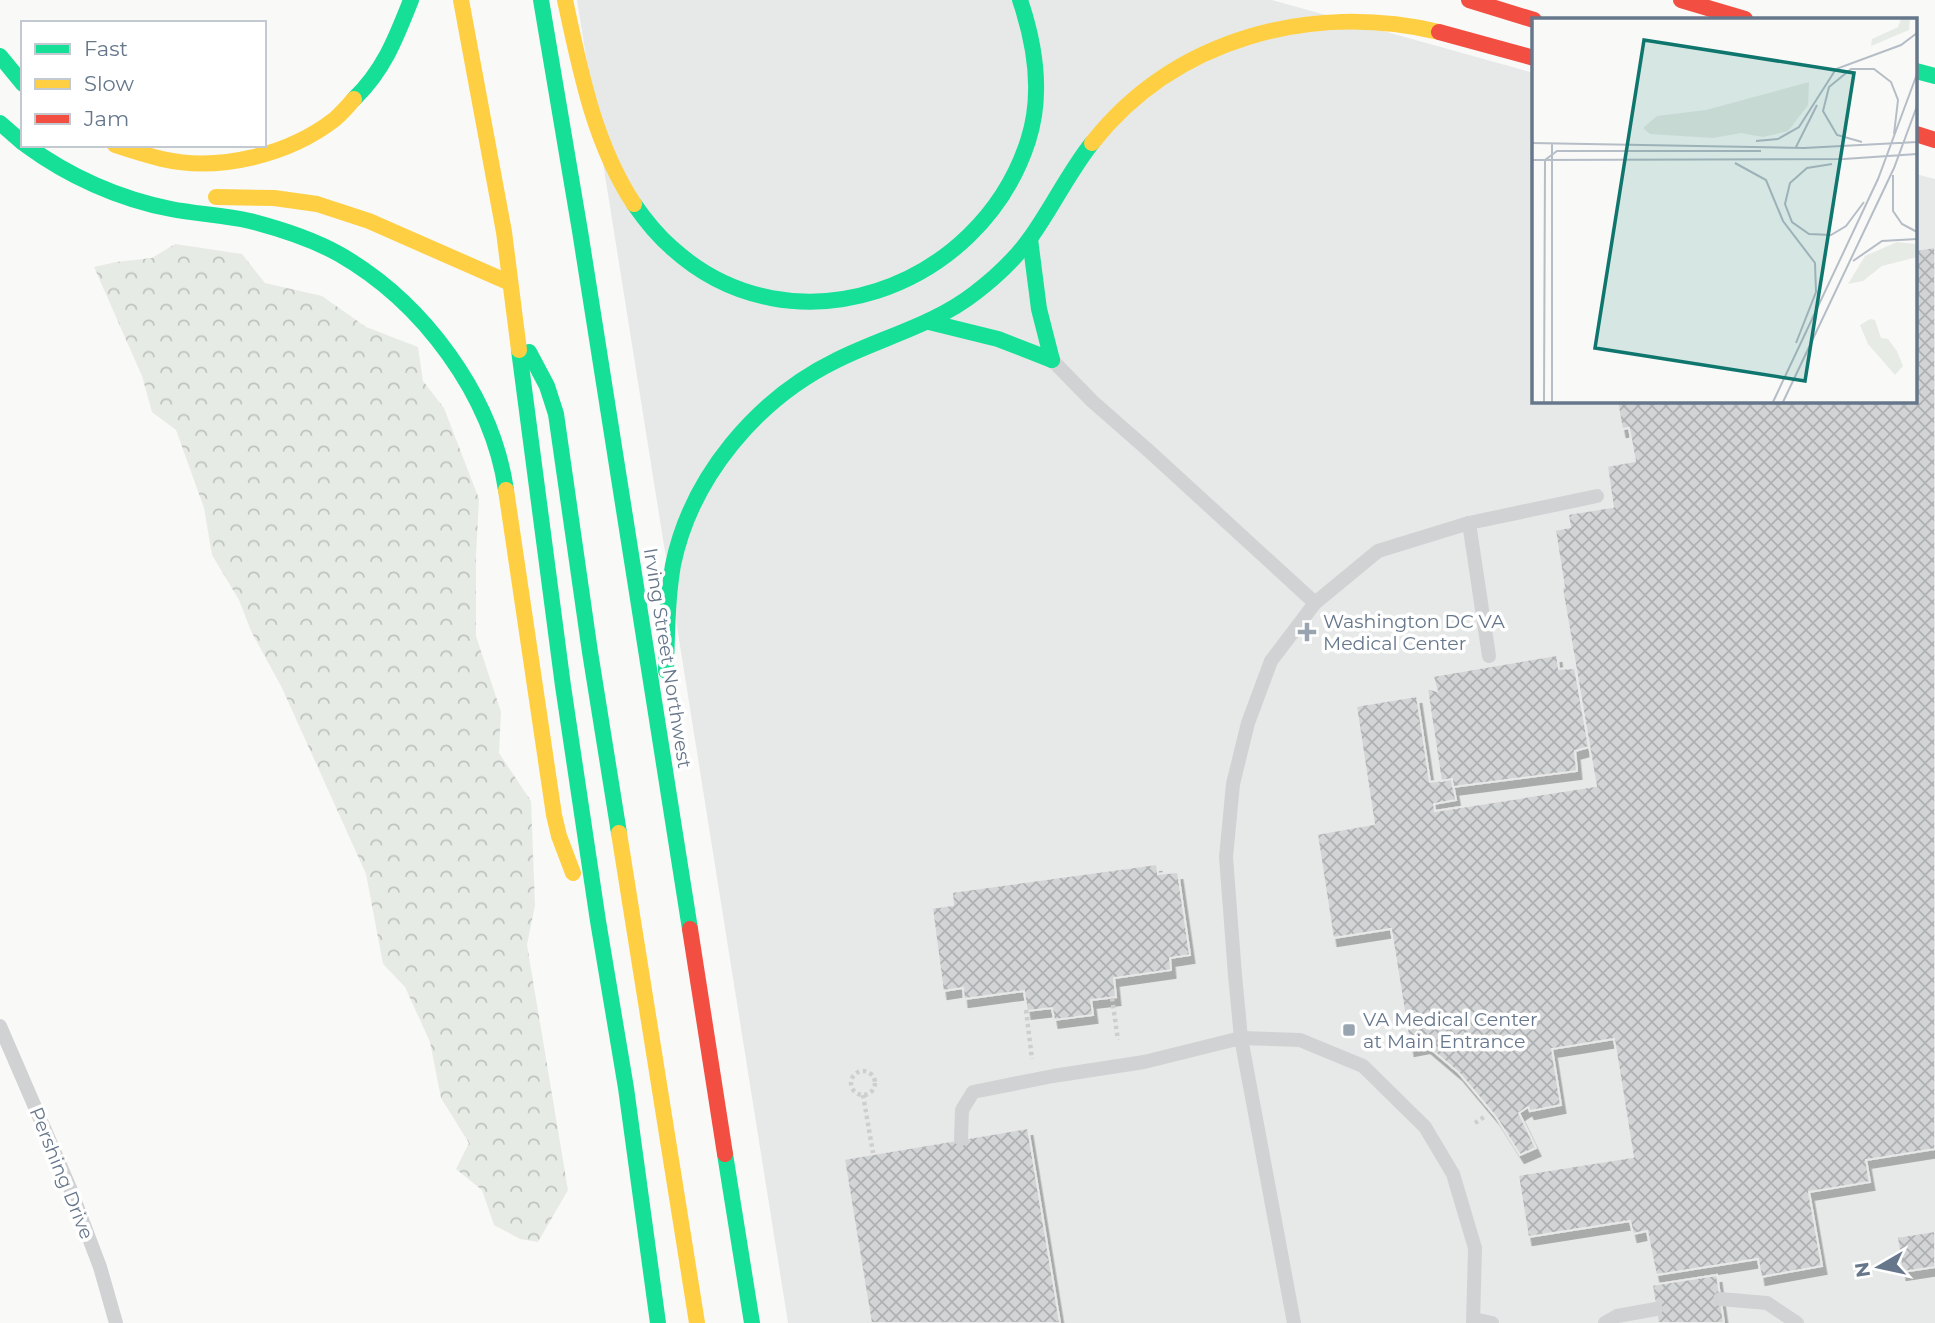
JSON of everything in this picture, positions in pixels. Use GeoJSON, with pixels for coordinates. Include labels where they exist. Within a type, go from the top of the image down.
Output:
{"type":"FeatureCollection","features":[{"type":"Feature","properties":{"kind":"main road"},"geometry":{"type":"LineString","coordinates":[[120,147],[164,161],[219,164],[264,155],[307,138],[345,110],[374,79],[397,41],[411,0]]}},
{"type":"Feature","properties":{"kind":"main road"},"geometry":{"type":"LineString","coordinates":[[461,0],[504,232],[558,647],[598,921],[626,1088],[657,1323]]}},
{"type":"Feature","properties":{"kind":"main road","name":"Irving Street Northwest"},"geometry":{"type":"LineString","coordinates":[[541,0],[580,231],[752,1323]]}},
{"type":"Feature","properties":{"kind":"main road"},"geometry":{"type":"LineString","coordinates":[[565,0],[585,86],[607,151],[629,197],[652,228],[681,256],[733,287],[770,298],[812,303],[869,296],[908,281],[947,257],[987,218],[1020,162],[1032,121],[1035,63],[1020,0]]}},
{"type":"Feature","properties":{"kind":"main road"},"geometry":{"type":"LineString","coordinates":[[1469,0],[1532,19]]}},
{"type":"Feature","properties":{"kind":"main road"},"geometry":{"type":"LineString","coordinates":[[1681,0],[1742,18]]}},
{"type":"Feature","properties":{"kind":"main road"},"geometry":{"type":"LineString","coordinates":[[662,757],[668,611],[674,564],[684,529],[707,482],[738,436],[793,384],[832,361],[954,310],[976,293],[1030,239],[1077,162],[1112,120],[1153,85],[1220,47],[1246,37],[1299,24],[1352,20],[1378,21],[1437,32],[1532,57]]}},
{"type":"Feature","properties":{"kind":"main road"},"geometry":{"type":"LineString","coordinates":[[0,56],[21,82]]}},
{"type":"Feature","properties":{"kind":"main road"},"geometry":{"type":"LineString","coordinates":[[1918,72],[1935,76]]}},
{"type":"Feature","properties":{"kind":"main road"},"geometry":{"type":"LineString","coordinates":[[0,123],[21,141]]}},
{"type":"Feature","properties":{"kind":"main road"},"geometry":{"type":"LineString","coordinates":[[1918,135],[1935,140]]}},
{"type":"Feature","properties":{"kind":"main road"},"geometry":{"type":"LineString","coordinates":[[29,147],[56,165],[124,196],[148,204],[263,224],[343,255],[385,284],[404,301],[422,319],[453,359],[488,425],[500,460],[554,815],[575,878],[598,921]]}},
{"type":"Feature","properties":{"kind":"main road"},"geometry":{"type":"LineString","coordinates":[[99,185],[183,195]]}},
{"type":"Feature","properties":{"kind":"main road"},"geometry":{"type":"LineString","coordinates":[[203,196],[274,198],[317,204],[369,221],[510,283]]}},
{"type":"Feature","properties":{"kind":"main road"},"geometry":{"type":"LineString","coordinates":[[1030,239],[1039,309],[1052,360]]}},
{"type":"Feature","properties":{"kind":"main road"},"geometry":{"type":"LineString","coordinates":[[929,322],[999,339],[1052,360]]}},
{"type":"Feature","properties":{"kind":"main road"},"geometry":{"type":"LineString","coordinates":[[516,329],[547,386],[556,414],[592,666],[697,1323]]}},
{"type":"Feature","properties":{"kind":"lane"},"geometry":{"type":"LineString","coordinates":[[1052,360],[1091,401],[1315,603]]}},
{"type":"Feature","properties":{"kind":"lane"},"geometry":{"type":"LineString","coordinates":[[1294,1323],[1241,1038],[1235,975],[1226,857],[1233,784],[1248,723],[1271,661],[1315,603],[1378,551],[1469,523],[1598,496]]}},
{"type":"Feature","properties":{"kind":"lane"},"geometry":{"type":"LineString","coordinates":[[1469,523],[1489,656]]}},
{"type":"Feature","properties":{"kind":"lane","name":"Pershing Drive"},"geometry":{"type":"LineString","coordinates":[[0,1026],[70,1188],[100,1267],[116,1323]]}},
{"type":"Feature","properties":{"kind":"lane"},"geometry":{"type":"LineString","coordinates":[[961,1139],[962,1110],[972,1092],[1144,1062],[1241,1038],[1300,1040],[1363,1066],[1425,1127],[1453,1174],[1475,1248],[1474,1321],[1492,1323]]}},
{"type":"Feature","properties":{"kind":"lane"},"geometry":{"type":"LineString","coordinates":[[1720,1299],[1767,1303],[1797,1323]]}},
{"type":"Feature","properties":{"kind":"lane"},"geometry":{"type":"LineString","coordinates":[[1605,1323],[1617,1316],[1656,1309]]}},
{"type":"Feature","properties":{"kind":"path"},"geometry":{"type":"LineString","coordinates":[[1112,998],[1118,1040]]}},
{"type":"Feature","properties":{"kind":"path"},"geometry":{"type":"LineString","coordinates":[[1026,1010],[1032,1060]]}},
{"type":"Feature","properties":{"kind":"path"},"geometry":{"type":"LineString","coordinates":[[865,1070],[874,1077],[875,1085],[871,1092],[863,1095],[855,1092],[850,1081],[857,1072],[865,1070]]}},
{"type":"Feature","properties":{"kind":"path"},"geometry":{"type":"LineString","coordinates":[[863,1095],[873,1153]]}},
{"type":"Feature","properties":{"kind":"path"},"geometry":{"type":"LineString","coordinates":[[1475,1123],[1484,1117]]}},
{"type":"Feature","properties":{"kind":"shaded area","name":"Washington DC VA Medical Center"},"geometry":{"type":"Polygon","coordinates":[[[577,0],[1272,0],[1532,72],[1532,402],[1918,402],[1918,175],[1935,179],[1935,1323],[788,1323],[577,0]]]}},
{"type":"Feature","properties":{"kind":"green space"},"geometry":{"type":"Polygon","coordinates":[[[175,244],[242,254],[265,283],[322,296],[366,327],[418,347],[423,381],[444,408],[479,499],[476,636],[501,712],[499,753],[531,801],[535,905],[527,945],[568,1190],[538,1242],[520,1239],[494,1225],[482,1190],[456,1169],[469,1143],[441,1098],[430,1042],[405,987],[383,964],[366,874],[282,688],[251,631],[239,600],[212,555],[204,508],[176,430],[152,412],[142,376],[94,267],[152,258],[175,244]]]}},
{"type":"Feature","properties":{"kind":"building"},"geometry":{"type":"Polygon","coordinates":[[[1935,247],[1935,1149],[1866,1160],[1870,1182],[1809,1192],[1822,1266],[1761,1277],[1758,1259],[1656,1275],[1647,1231],[1633,1234],[1630,1221],[1528,1237],[1518,1175],[1633,1157],[1614,1039],[1552,1049],[1561,1105],[1530,1111],[1528,1107],[1519,1113],[1536,1148],[1520,1155],[1496,1117],[1459,1073],[1426,1045],[1410,1048],[1391,929],[1333,938],[1317,834],[1374,824],[1356,706],[1417,696],[1430,782],[1452,779],[1456,800],[1434,804],[1435,811],[1596,786],[1562,588],[1564,587],[1555,530],[1570,527],[1568,514],[1613,507],[1607,466],[1635,461],[1629,428],[1622,429],[1617,402],[1918,402],[1918,250],[1935,247]]]}},
{"type":"Feature","properties":{"kind":"building"},"geometry":{"type":"Polygon","coordinates":[[[1557,655],[1559,669],[1575,668],[1589,747],[1575,751],[1577,771],[1453,787],[1452,779],[1441,781],[1427,688],[1437,691],[1433,676],[1557,655]]]}},
{"type":"Feature","properties":{"kind":"building"},"geometry":{"type":"Polygon","coordinates":[[[1157,864],[1158,874],[1178,872],[1190,955],[1170,958],[1171,970],[1114,978],[1116,997],[1091,1000],[1093,1015],[1054,1020],[1052,1008],[1027,1011],[1024,991],[964,999],[963,988],[943,991],[932,908],[953,905],[952,892],[1157,864]]]}},
{"type":"Feature","properties":{"kind":"building"},"geometry":{"type":"Polygon","coordinates":[[[1028,1128],[1060,1323],[871,1323],[844,1159],[1028,1128]]]}},
{"type":"Feature","properties":{"kind":"building"},"geometry":{"type":"Polygon","coordinates":[[[1935,1231],[1935,1267],[1902,1272],[1897,1237],[1935,1231]]]}},
{"type":"Feature","properties":{"kind":"building"},"geometry":{"type":"Polygon","coordinates":[[[1717,1275],[1724,1323],[1658,1323],[1652,1285],[1717,1275]]]}},
{"type":"Feature","properties":{"kind":"traffic: fast"},"geometry":{"type":"LineString","coordinates":[[354,99],[381,65],[411,0]]}},
{"type":"Feature","properties":{"kind":"traffic: fast"},"geometry":{"type":"LineString","coordinates":[[541,0],[690,929]]}},
{"type":"Feature","properties":{"kind":"traffic: fast"},"geometry":{"type":"LineString","coordinates":[[634,204],[672,248],[720,281],[772,298],[825,301],[877,291],[926,269],[969,235],[1004,193],[1028,141],[1035,106],[1035,70],[1030,34],[1020,0]]}},
{"type":"Feature","properties":{"kind":"traffic: fast"},"geometry":{"type":"LineString","coordinates":[[0,56],[21,82]]}},
{"type":"Feature","properties":{"kind":"traffic: fast"},"geometry":{"type":"LineString","coordinates":[[1918,72],[1935,76]]}},
{"type":"Feature","properties":{"kind":"traffic: fast"},"geometry":{"type":"LineString","coordinates":[[0,123],[21,141]]}},
{"type":"Feature","properties":{"kind":"traffic: fast"},"geometry":{"type":"LineString","coordinates":[[666,671],[671,578],[682,533],[695,501],[732,444],[780,396],[808,376],[854,352],[943,314],[975,293],[1012,260],[1031,237],[1092,143]]}},
{"type":"Feature","properties":{"kind":"traffic: fast"},"geometry":{"type":"LineString","coordinates":[[29,147],[59,167],[113,193],[152,205],[240,219],[285,231],[339,254],[370,274],[399,298],[449,354],[486,420],[506,490]]}},
{"type":"Feature","properties":{"kind":"traffic: fast"},"geometry":{"type":"LineString","coordinates":[[1030,239],[1039,309],[1052,360]]}},
{"type":"Feature","properties":{"kind":"traffic: fast"},"geometry":{"type":"LineString","coordinates":[[929,322],[998,339],[1052,360]]}},
{"type":"Feature","properties":{"kind":"traffic: fast"},"geometry":{"type":"LineString","coordinates":[[519,350],[563,686],[626,1088],[658,1323]]}},
{"type":"Feature","properties":{"kind":"traffic: fast"},"geometry":{"type":"LineString","coordinates":[[529,352],[547,386],[556,414],[619,833]]}},
{"type":"Feature","properties":{"kind":"traffic: fast"},"geometry":{"type":"LineString","coordinates":[[725,1154],[752,1323]]}},
{"type":"Feature","properties":{"kind":"traffic: slow"},"geometry":{"type":"LineString","coordinates":[[461,0],[504,232],[519,350]]}},
{"type":"Feature","properties":{"kind":"traffic: slow"},"geometry":{"type":"LineString","coordinates":[[565,0],[590,105],[608,156],[634,204]]}},
{"type":"Feature","properties":{"kind":"traffic: slow"},"geometry":{"type":"LineString","coordinates":[[1092,143],[1125,107],[1163,77],[1205,54],[1249,37],[1295,26],[1342,22],[1391,24],[1439,32]]}},
{"type":"Feature","properties":{"kind":"traffic: slow"},"geometry":{"type":"LineString","coordinates":[[122,147],[162,159],[230,162],[275,151],[317,132],[343,112],[354,99]]}},
{"type":"Feature","properties":{"kind":"traffic: slow"},"geometry":{"type":"LineString","coordinates":[[216,197],[274,198],[317,204],[369,221],[510,283]]}},
{"type":"Feature","properties":{"kind":"traffic: slow"},"geometry":{"type":"LineString","coordinates":[[506,490],[554,815],[573,873]]}},
{"type":"Feature","properties":{"kind":"traffic: slow"},"geometry":{"type":"LineString","coordinates":[[619,833],[697,1323]]}},
{"type":"Feature","properties":{"kind":"traffic: jam"},"geometry":{"type":"LineString","coordinates":[[1469,0],[1532,19]]}},
{"type":"Feature","properties":{"kind":"traffic: jam"},"geometry":{"type":"LineString","coordinates":[[1681,0],[1742,18]]}},
{"type":"Feature","properties":{"kind":"traffic: jam"},"geometry":{"type":"LineString","coordinates":[[1439,32],[1532,57]]}},
{"type":"Feature","properties":{"kind":"traffic: jam"},"geometry":{"type":"LineString","coordinates":[[1918,135],[1935,140]]}},
{"type":"Feature","properties":{"kind":"traffic: jam"},"geometry":{"type":"LineString","coordinates":[[690,929],[725,1154]]}},
{"type":"Feature","properties":{"kind":"place","name":"Washington DC VA Medical Center"},"geometry":{"type":"Point","coordinates":[1307,632]}},
{"type":"Feature","properties":{"kind":"place","name":"VA Medical Center at Main Entrance"},"geometry":{"type":"Point","coordinates":[1349,1030]}}]}
